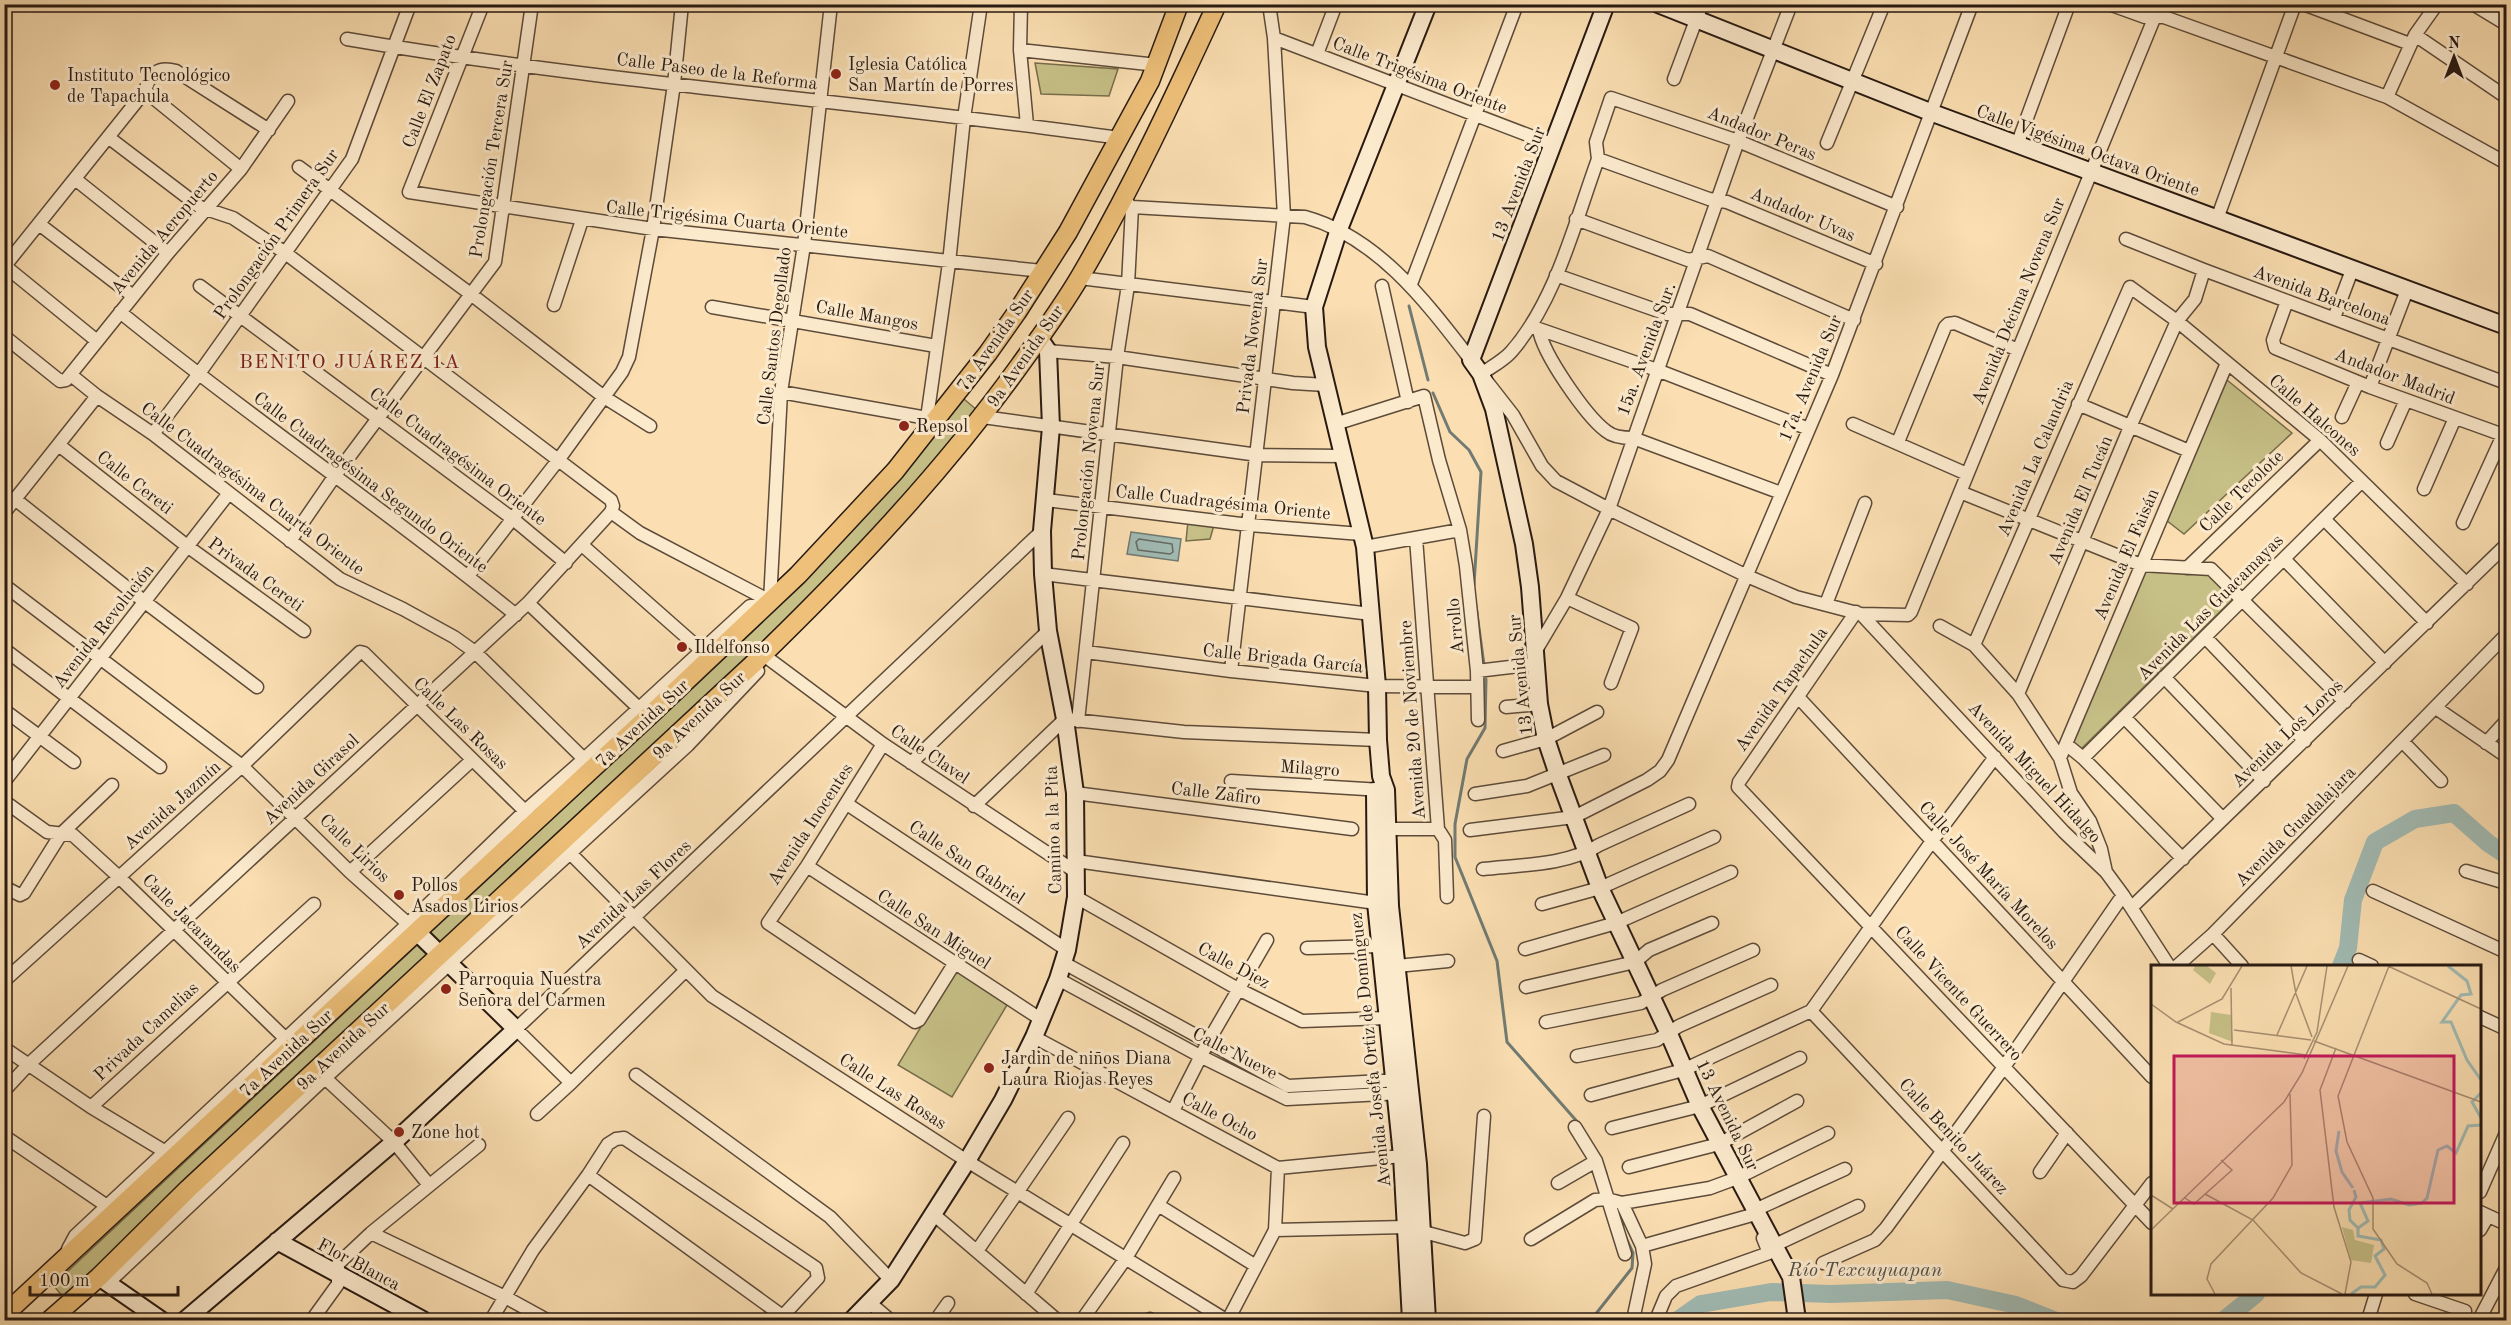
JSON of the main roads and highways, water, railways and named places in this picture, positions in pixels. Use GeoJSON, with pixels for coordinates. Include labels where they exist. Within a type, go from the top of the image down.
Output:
{"type":"FeatureCollection","features":[{"type":"Feature","properties":{"kind":"main road","name":"7a Avenida Sur"},"geometry":{"type":"LineString","coordinates":[[4,1316],[60,1265],[289,1042],[530,816],[770,602],[838,534],[895,471],[929,421],[988,353],[1068,232],[1139,104],[1157,65],[1179,4]]}},
{"type":"Feature","properties":{"kind":"main road","name":"9a Avenida Sur"},"geometry":{"type":"LineString","coordinates":[[50,1320],[104,1280],[188,1189],[366,1024],[445,960],[814,605],[927,484],[1044,344],[1080,278],[1127,204],[1217,4]]}},
{"type":"Feature","properties":{"kind":"main road"},"geometry":{"type":"LineString","coordinates":[[361,1045],[366,1024]]}},
{"type":"Feature","properties":{"kind":"water"},"geometry":{"type":"Polygon","coordinates":[[[1131,532],[1181,539],[1178,561],[1127,554],[1131,532]]]}},
{"type":"Feature","properties":{"kind":"waterway"},"geometry":{"type":"LineString","coordinates":[[1409,306],[1428,380]]}},
{"type":"Feature","properties":{"kind":"waterway"},"geometry":{"type":"LineString","coordinates":[[1433,393],[1450,432],[1469,450],[1481,472],[1474,585]]}},
{"type":"Feature","properties":{"kind":"waterway"},"geometry":{"type":"LineString","coordinates":[[1476,606],[1484,665]]}},
{"type":"Feature","properties":{"kind":"waterway"},"geometry":{"type":"LineString","coordinates":[[1486,679],[1485,728],[1467,759],[1455,824],[1455,857],[1497,961],[1507,1042],[1581,1126]]}},
{"type":"Feature","properties":{"kind":"waterway","name":"Río Texcuyuapan"},"geometry":{"type":"LineString","coordinates":[[2341,965],[2348,948],[2353,900],[2375,842],[2415,819],[2454,813],[2488,843],[2506,855]]}},
{"type":"Feature","properties":{"kind":"waterway"},"geometry":{"type":"LineString","coordinates":[[1600,1157],[1606,1173]]}},
{"type":"Feature","properties":{"kind":"waterway"},"geometry":{"type":"LineString","coordinates":[[1591,1320],[1632,1268],[1633,1253],[1626,1238]]}},
{"type":"Feature","properties":{"kind":"waterway","name":"Río Texcuyuapan"},"geometry":{"type":"LineString","coordinates":[[1678,1320],[1701,1304],[1771,1292],[1831,1294],[1947,1290],[2016,1305],[2054,1320]]}},
{"type":"Feature","properties":{"kind":"waterway","name":"Río Texcuyuapan"},"geometry":{"type":"LineString","coordinates":[[2224,1320],[2255,1295]]}},
{"type":"Feature","properties":{"kind":"place","name":"Iglesia Católica San Martín de Porres"},"geometry":{"type":"Point","coordinates":[836,74]}},
{"type":"Feature","properties":{"kind":"place","name":"Instituto Tecnológico de Tapachula"},"geometry":{"type":"Point","coordinates":[55,85]}},
{"type":"Feature","properties":{"kind":"place","name":"Repsol"},"geometry":{"type":"Point","coordinates":[904,426]}},
{"type":"Feature","properties":{"kind":"place","name":"Ildelfonso"},"geometry":{"type":"Point","coordinates":[682,647]}},
{"type":"Feature","properties":{"kind":"place","name":"Pollos Asados Lirios"},"geometry":{"type":"Point","coordinates":[399,895]}},
{"type":"Feature","properties":{"kind":"place","name":"Parroquia Nuestra Señora del Carmen"},"geometry":{"type":"Point","coordinates":[446,989]}},
{"type":"Feature","properties":{"kind":"place","name":"Jardin de niños Diana Laura Riojas Reyes"},"geometry":{"type":"Point","coordinates":[989,1068]}},
{"type":"Feature","properties":{"kind":"place","name":"Zone hot"},"geometry":{"type":"Point","coordinates":[399,1132]}},
{"type":"Feature","properties":{"kind":"district","name":"BENITO JUÁREZ 1A"},"geometry":{"type":"Point","coordinates":[350,361]}}]}
